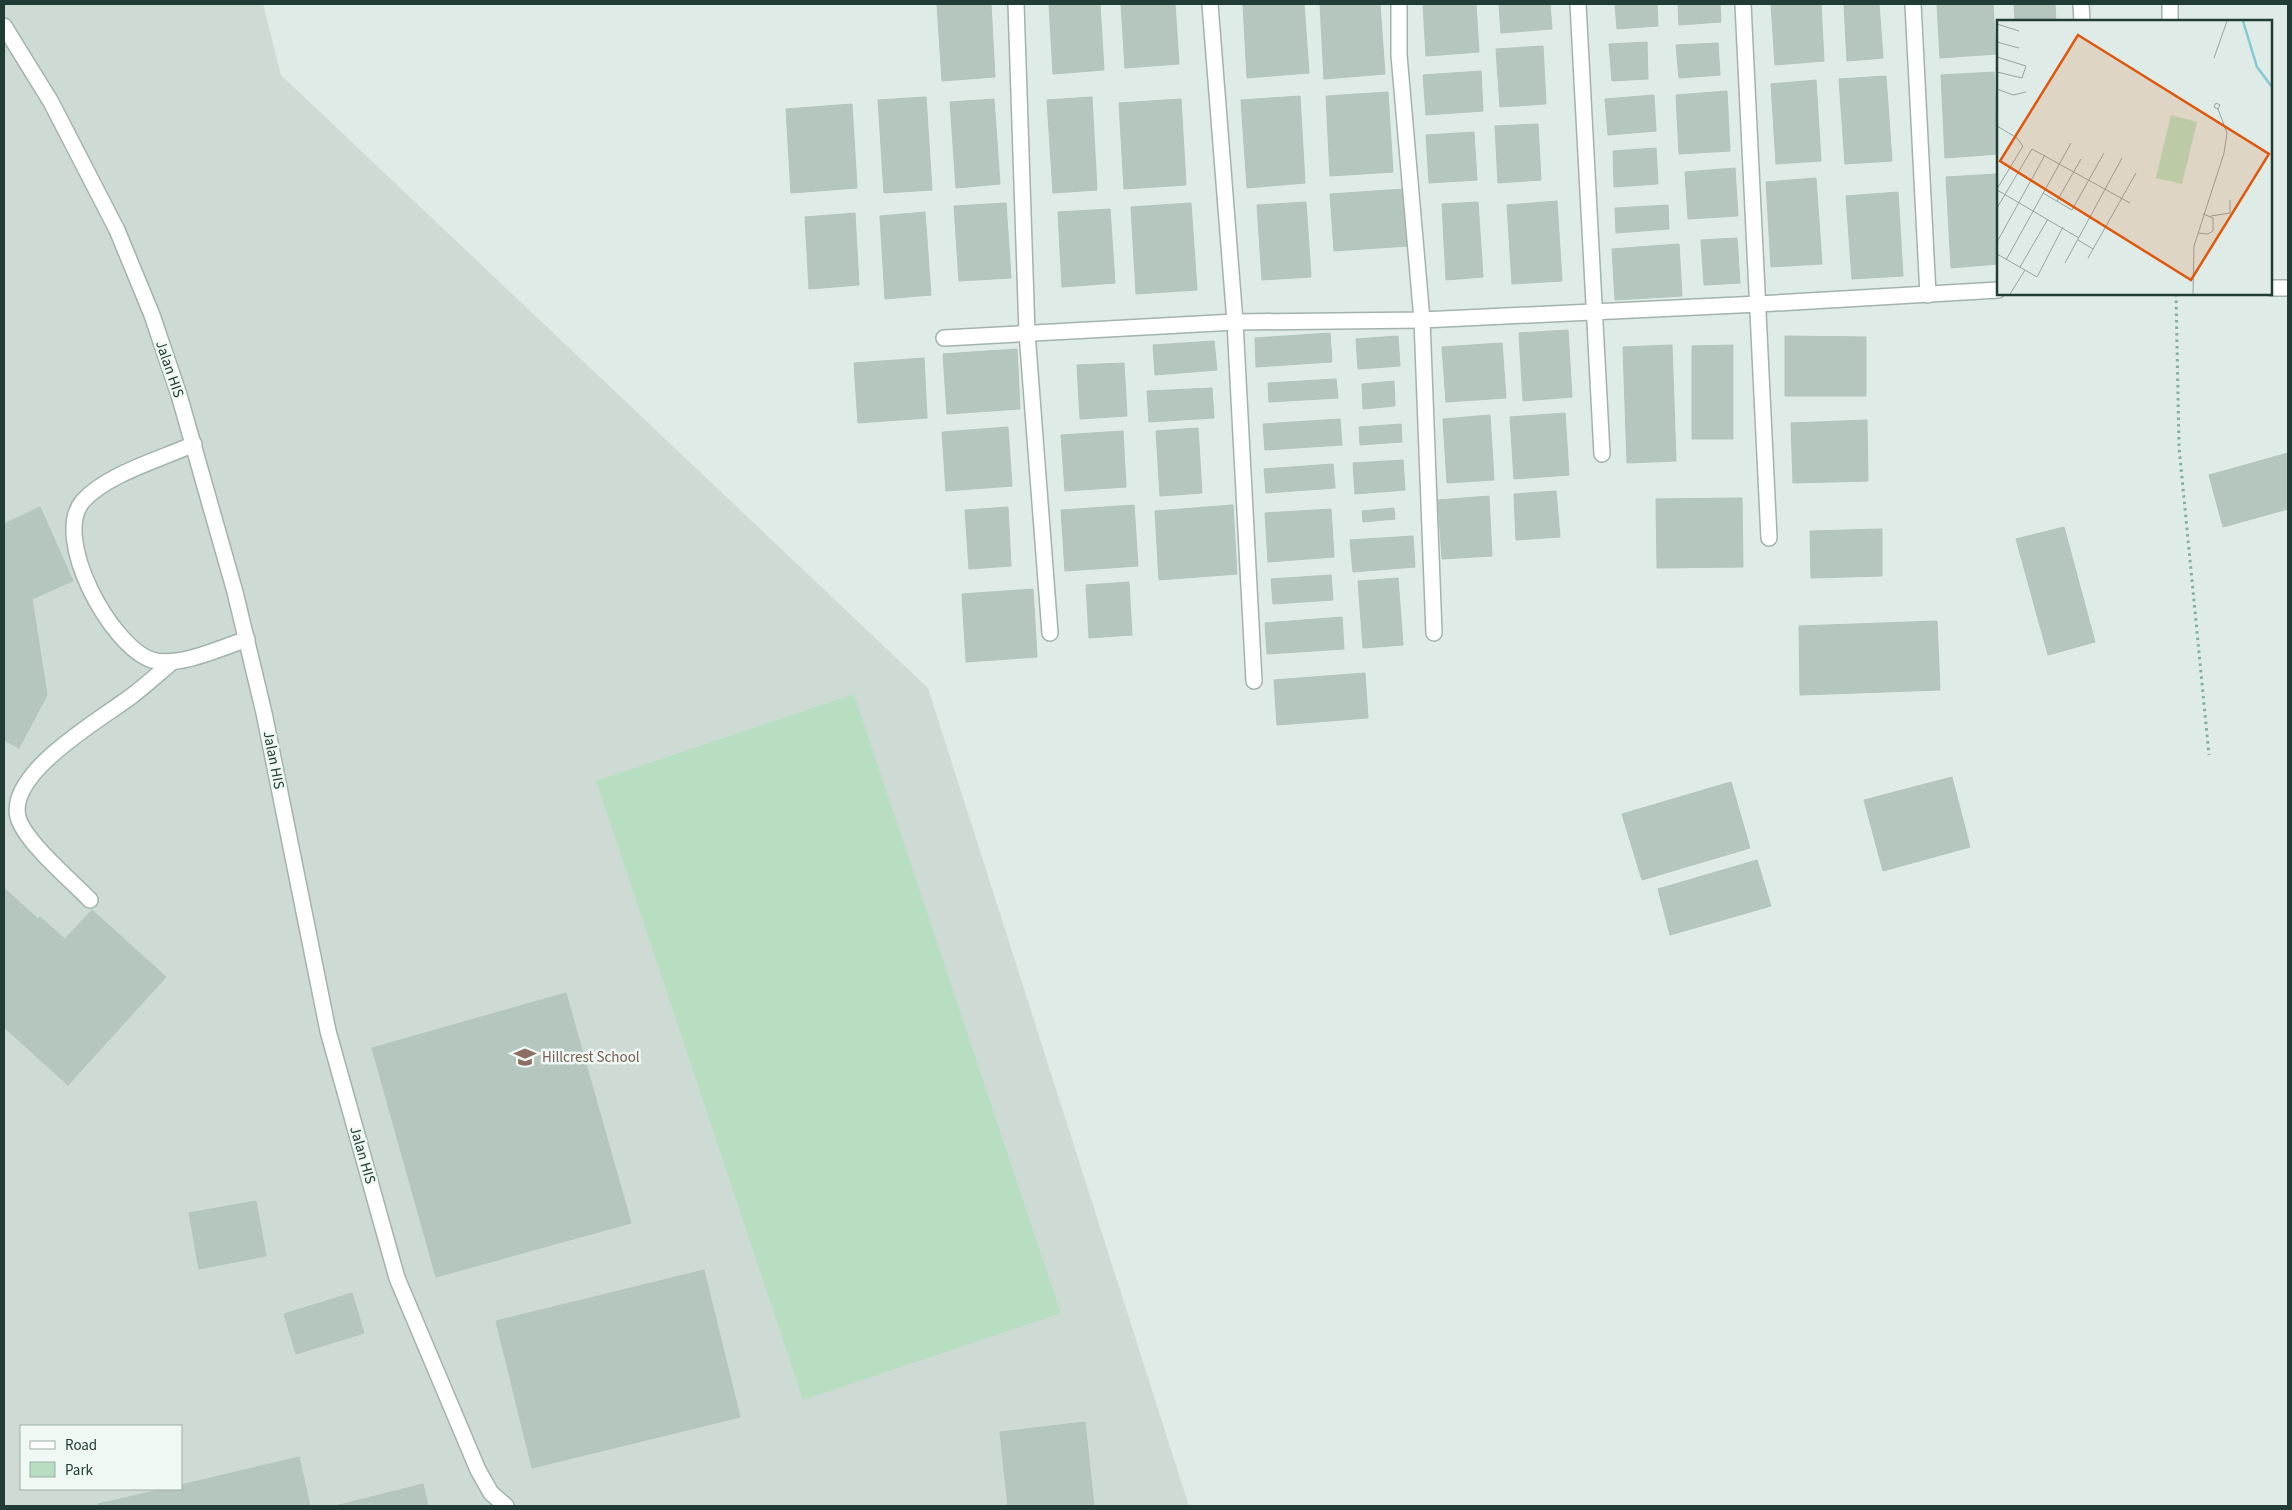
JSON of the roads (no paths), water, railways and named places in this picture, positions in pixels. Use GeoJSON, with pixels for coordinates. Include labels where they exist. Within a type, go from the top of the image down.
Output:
{"type":"FeatureCollection","features":[{"type":"Feature","properties":{"kind":"street"},"geometry":{"type":"LineString","coordinates":[[1016,4],[1027,333],[1050,633]]}},
{"type":"Feature","properties":{"kind":"street"},"geometry":{"type":"LineString","coordinates":[[1210,4],[1235,322],[1254,682]]}},
{"type":"Feature","properties":{"kind":"street"},"geometry":{"type":"LineString","coordinates":[[1399,4],[1398,55],[1422,320],[1434,633]]}},
{"type":"Feature","properties":{"kind":"street"},"geometry":{"type":"LineString","coordinates":[[1578,4],[1596,312],[1602,454]]}},
{"type":"Feature","properties":{"kind":"street"},"geometry":{"type":"LineString","coordinates":[[1743,4],[1769,538]]}},
{"type":"Feature","properties":{"kind":"street"},"geometry":{"type":"LineString","coordinates":[[1913,4],[1928,295]]}},
{"type":"Feature","properties":{"kind":"street"},"geometry":{"type":"LineString","coordinates":[[2081,4],[2082,20]]}},
{"type":"Feature","properties":{"kind":"street"},"geometry":{"type":"LineString","coordinates":[[2170,4],[2170,20]]}},
{"type":"Feature","properties":{"kind":"street","name":"Jalan HIS"},"geometry":{"type":"LineString","coordinates":[[4,26],[51,102],[117,230],[152,316],[194,444],[247,639],[264,713],[328,1031],[397,1278],[478,1470],[491,1493],[506,1506]]}},
{"type":"Feature","properties":{"kind":"street"},"geometry":{"type":"LineString","coordinates":[[2272,288],[2288,288]]}},
{"type":"Feature","properties":{"kind":"street"},"geometry":{"type":"LineString","coordinates":[[944,338],[1235,322],[1422,320],[1759,304],[1997,290]]}},
{"type":"Feature","properties":{"kind":"street"},"geometry":{"type":"LineString","coordinates":[[170,663],[137,654],[117,634],[101,611],[86,581],[76,546],[75,518],[82,502],[95,490],[122,474],[194,444]]}},
{"type":"Feature","properties":{"kind":"street"},"geometry":{"type":"LineString","coordinates":[[90,900],[33,843],[18,817],[19,796],[39,765],[72,738],[133,694],[170,663],[247,639]]}},
{"type":"Feature","properties":{"kind":"place","name":"Hillcrest School"},"geometry":{"type":"Point","coordinates":[525,1057]}}]}
